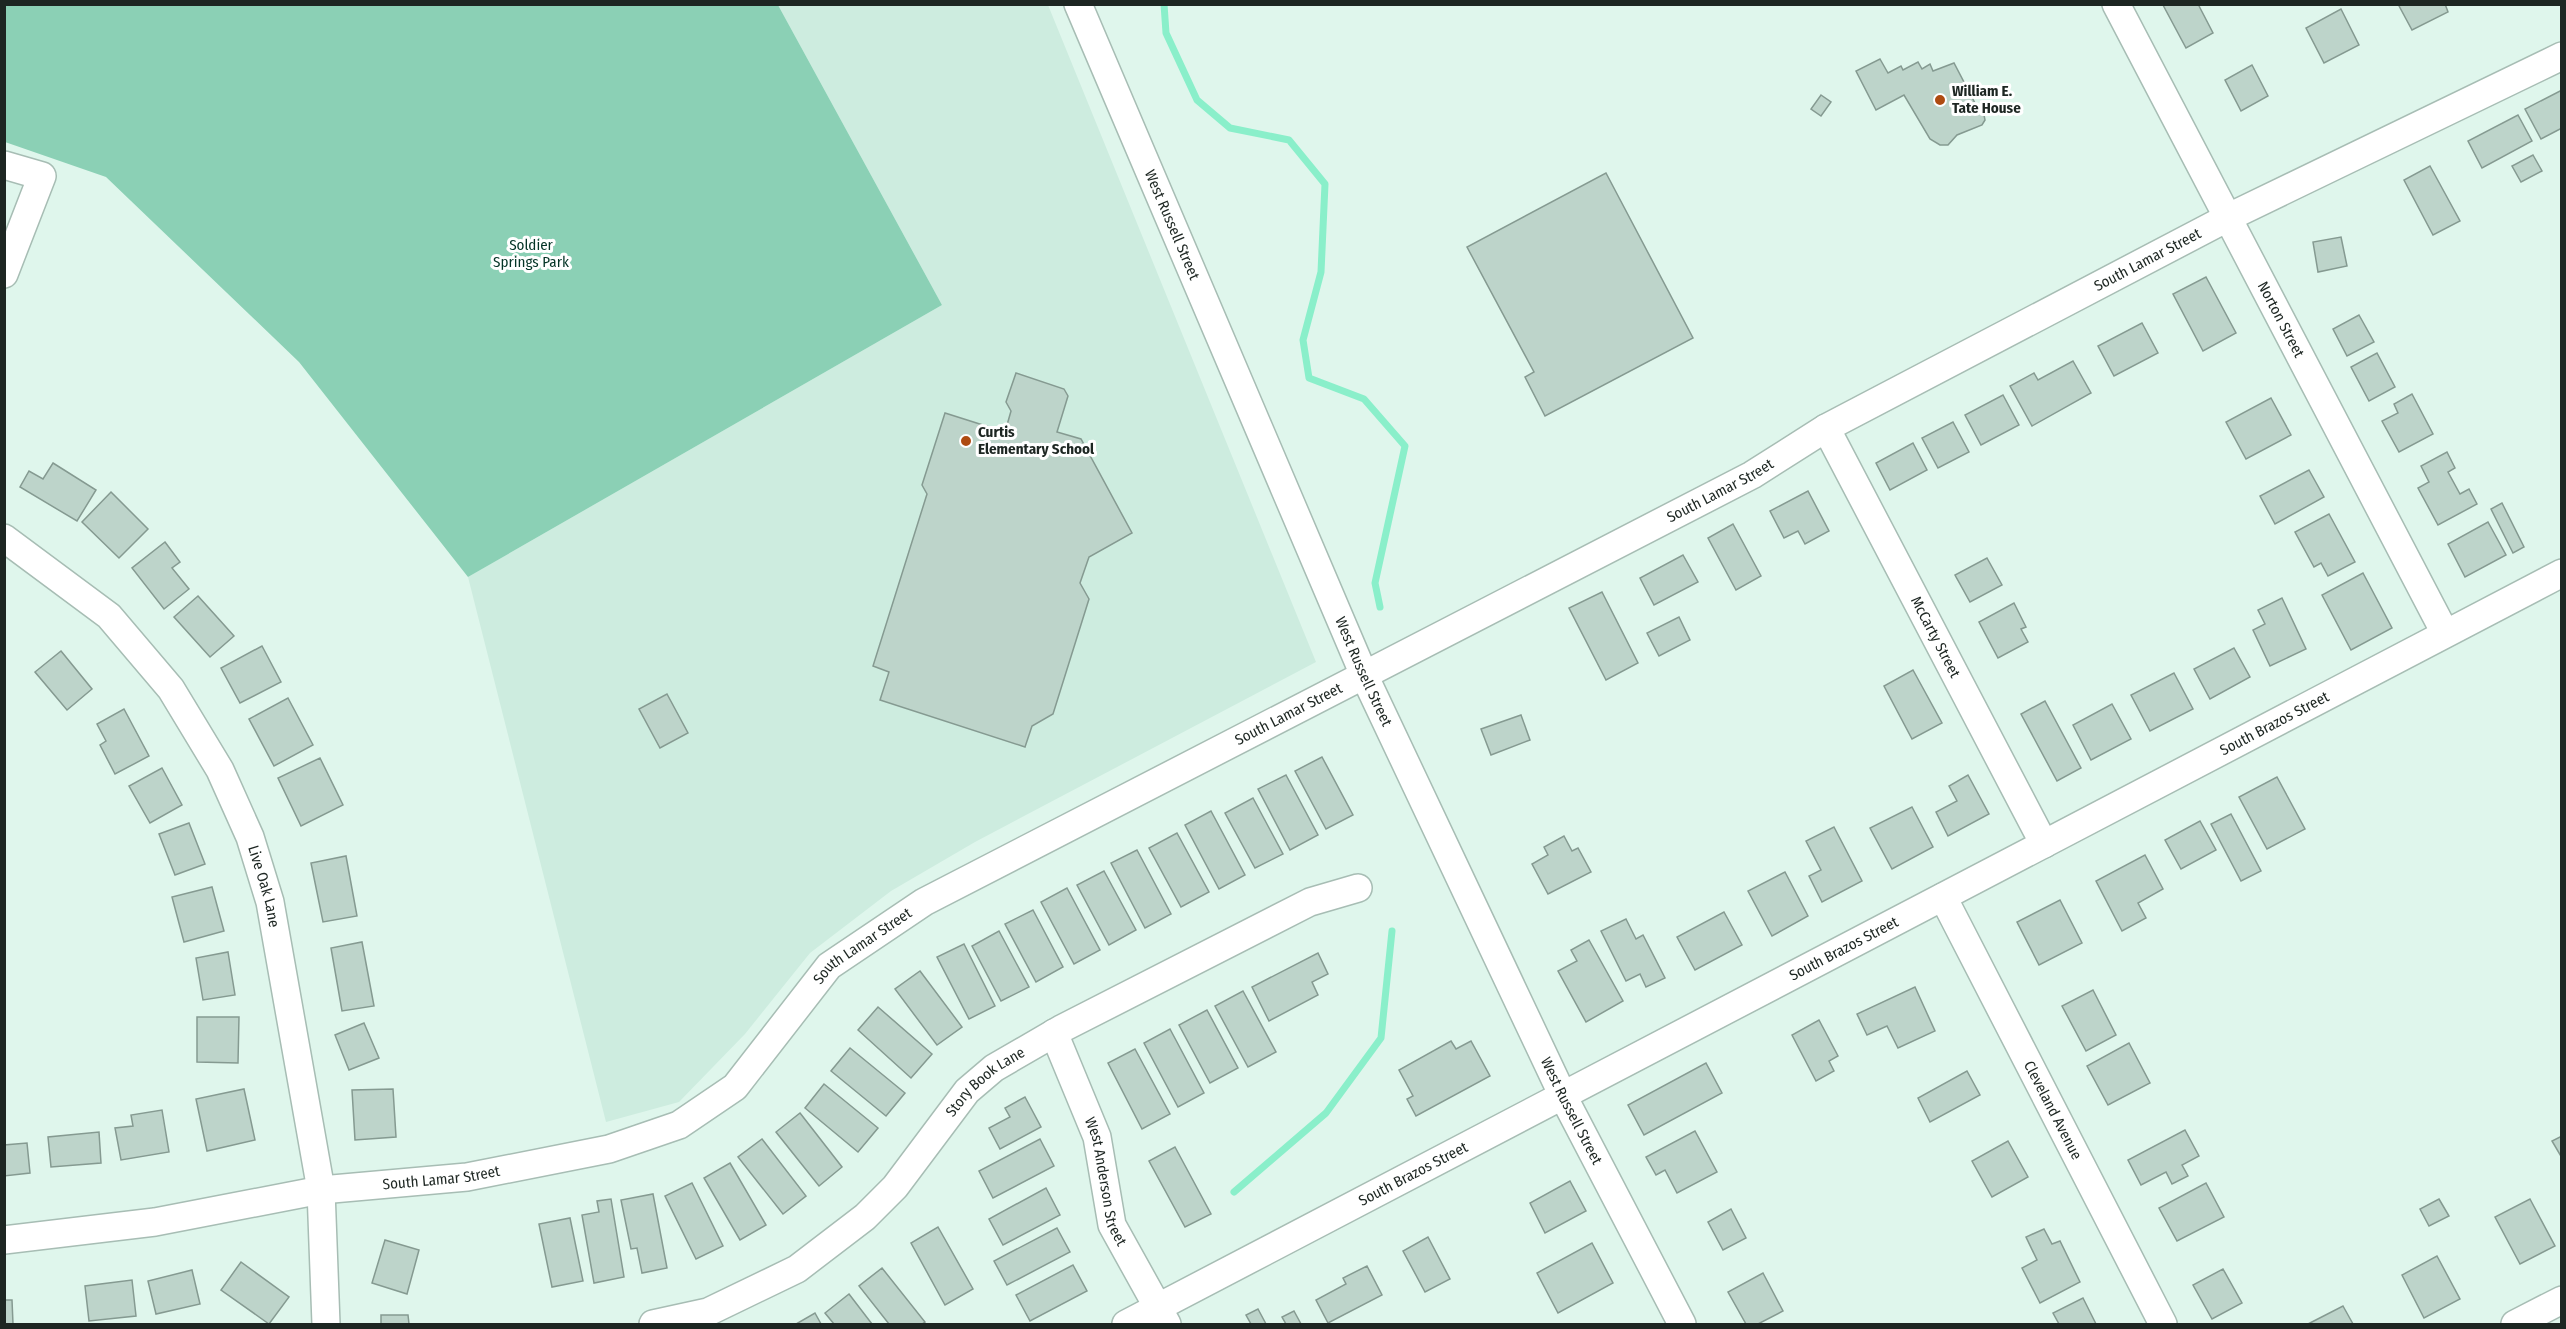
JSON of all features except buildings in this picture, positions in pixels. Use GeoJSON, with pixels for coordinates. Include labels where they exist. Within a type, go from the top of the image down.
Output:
{"type":"FeatureCollection","features":[{"type":"Feature","properties":{"kind":"street","name":"West Russell Street"},"geometry":{"type":"LineString","coordinates":[[1078,4],[1364,675],[1563,1095],[1682,1324]]}},
{"type":"Feature","properties":{"kind":"street","name":"Norton Street"},"geometry":{"type":"LineString","coordinates":[[2116,4],[2445,633]]}},
{"type":"Feature","properties":{"kind":"street","name":"South Lamar Street"},"geometry":{"type":"LineString","coordinates":[[4,1240],[155,1222],[321,1190],[466,1177],[609,1149],[679,1125],[735,1088],[829,966],[924,902],[1752,476],[1826,428],[2229,218],[2562,56]]}},
{"type":"Feature","properties":{"kind":"street"},"geometry":{"type":"LineString","coordinates":[[4,165],[42,176],[4,274]]}},
{"type":"Feature","properties":{"kind":"street","name":"McCarty Street"},"geometry":{"type":"LineString","coordinates":[[1826,428],[2044,844]]}},
{"type":"Feature","properties":{"kind":"street","name":"Live Oak Lane"},"geometry":{"type":"LineString","coordinates":[[4,538],[109,616],[171,688],[220,770],[250,837],[270,902],[321,1190],[326,1324]]}},
{"type":"Feature","properties":{"kind":"street","name":"South Brazos Street"},"geometry":{"type":"LineString","coordinates":[[1126,1324],[1162,1316],[1563,1095],[2562,573]]}},
{"type":"Feature","properties":{"kind":"street","name":"Story Book Lane"},"geometry":{"type":"LineString","coordinates":[[653,1324],[708,1312],[797,1269],[864,1217],[895,1187],[967,1091],[994,1068],[1054,1034],[1310,902],[1358,888]]}},
{"type":"Feature","properties":{"kind":"street","name":"Cleveland Avenue"},"geometry":{"type":"LineString","coordinates":[[1943,897],[2163,1324]]}},
{"type":"Feature","properties":{"kind":"street","name":"West Anderson Street"},"geometry":{"type":"LineString","coordinates":[[1054,1034],[1097,1137],[1112,1225],[1162,1316]]}},
{"type":"Feature","properties":{"kind":"street"},"geometry":{"type":"LineString","coordinates":[[2515,1324],[2562,1300]]}},
{"type":"Feature","properties":{"kind":"shaded area","name":"Curtis Elementary School"},"geometry":{"type":"Polygon","coordinates":[[[778,5],[1048,5],[1316,662],[975,842],[891,891],[810,953],[745,1034],[679,1102],[606,1122],[468,577],[942,305],[778,5]]]}},
{"type":"Feature","properties":{"kind":"green space","name":"Soldier Springs Park"},"geometry":{"type":"Polygon","coordinates":[[[5,4],[778,5],[942,305],[468,577],[299,362],[106,177],[5,142],[5,4]]]}},
{"type":"Feature","properties":{"kind":"waterway"},"geometry":{"type":"LineString","coordinates":[[1164,4],[1166,33],[1197,100],[1230,128],[1289,140],[1325,184],[1321,272],[1303,340],[1309,378],[1364,399],[1405,446],[1375,583],[1380,607]]}},
{"type":"Feature","properties":{"kind":"waterway"},"geometry":{"type":"LineString","coordinates":[[1234,1192],[1326,1113],[1381,1038],[1392,931]]}},
{"type":"Feature","properties":{"kind":"place","name":"William E. Tate House"},"geometry":{"type":"Point","coordinates":[1940,100]}},
{"type":"Feature","properties":{"kind":"place","name":"Curtis Elementary School"},"geometry":{"type":"Point","coordinates":[966,441]}}]}
